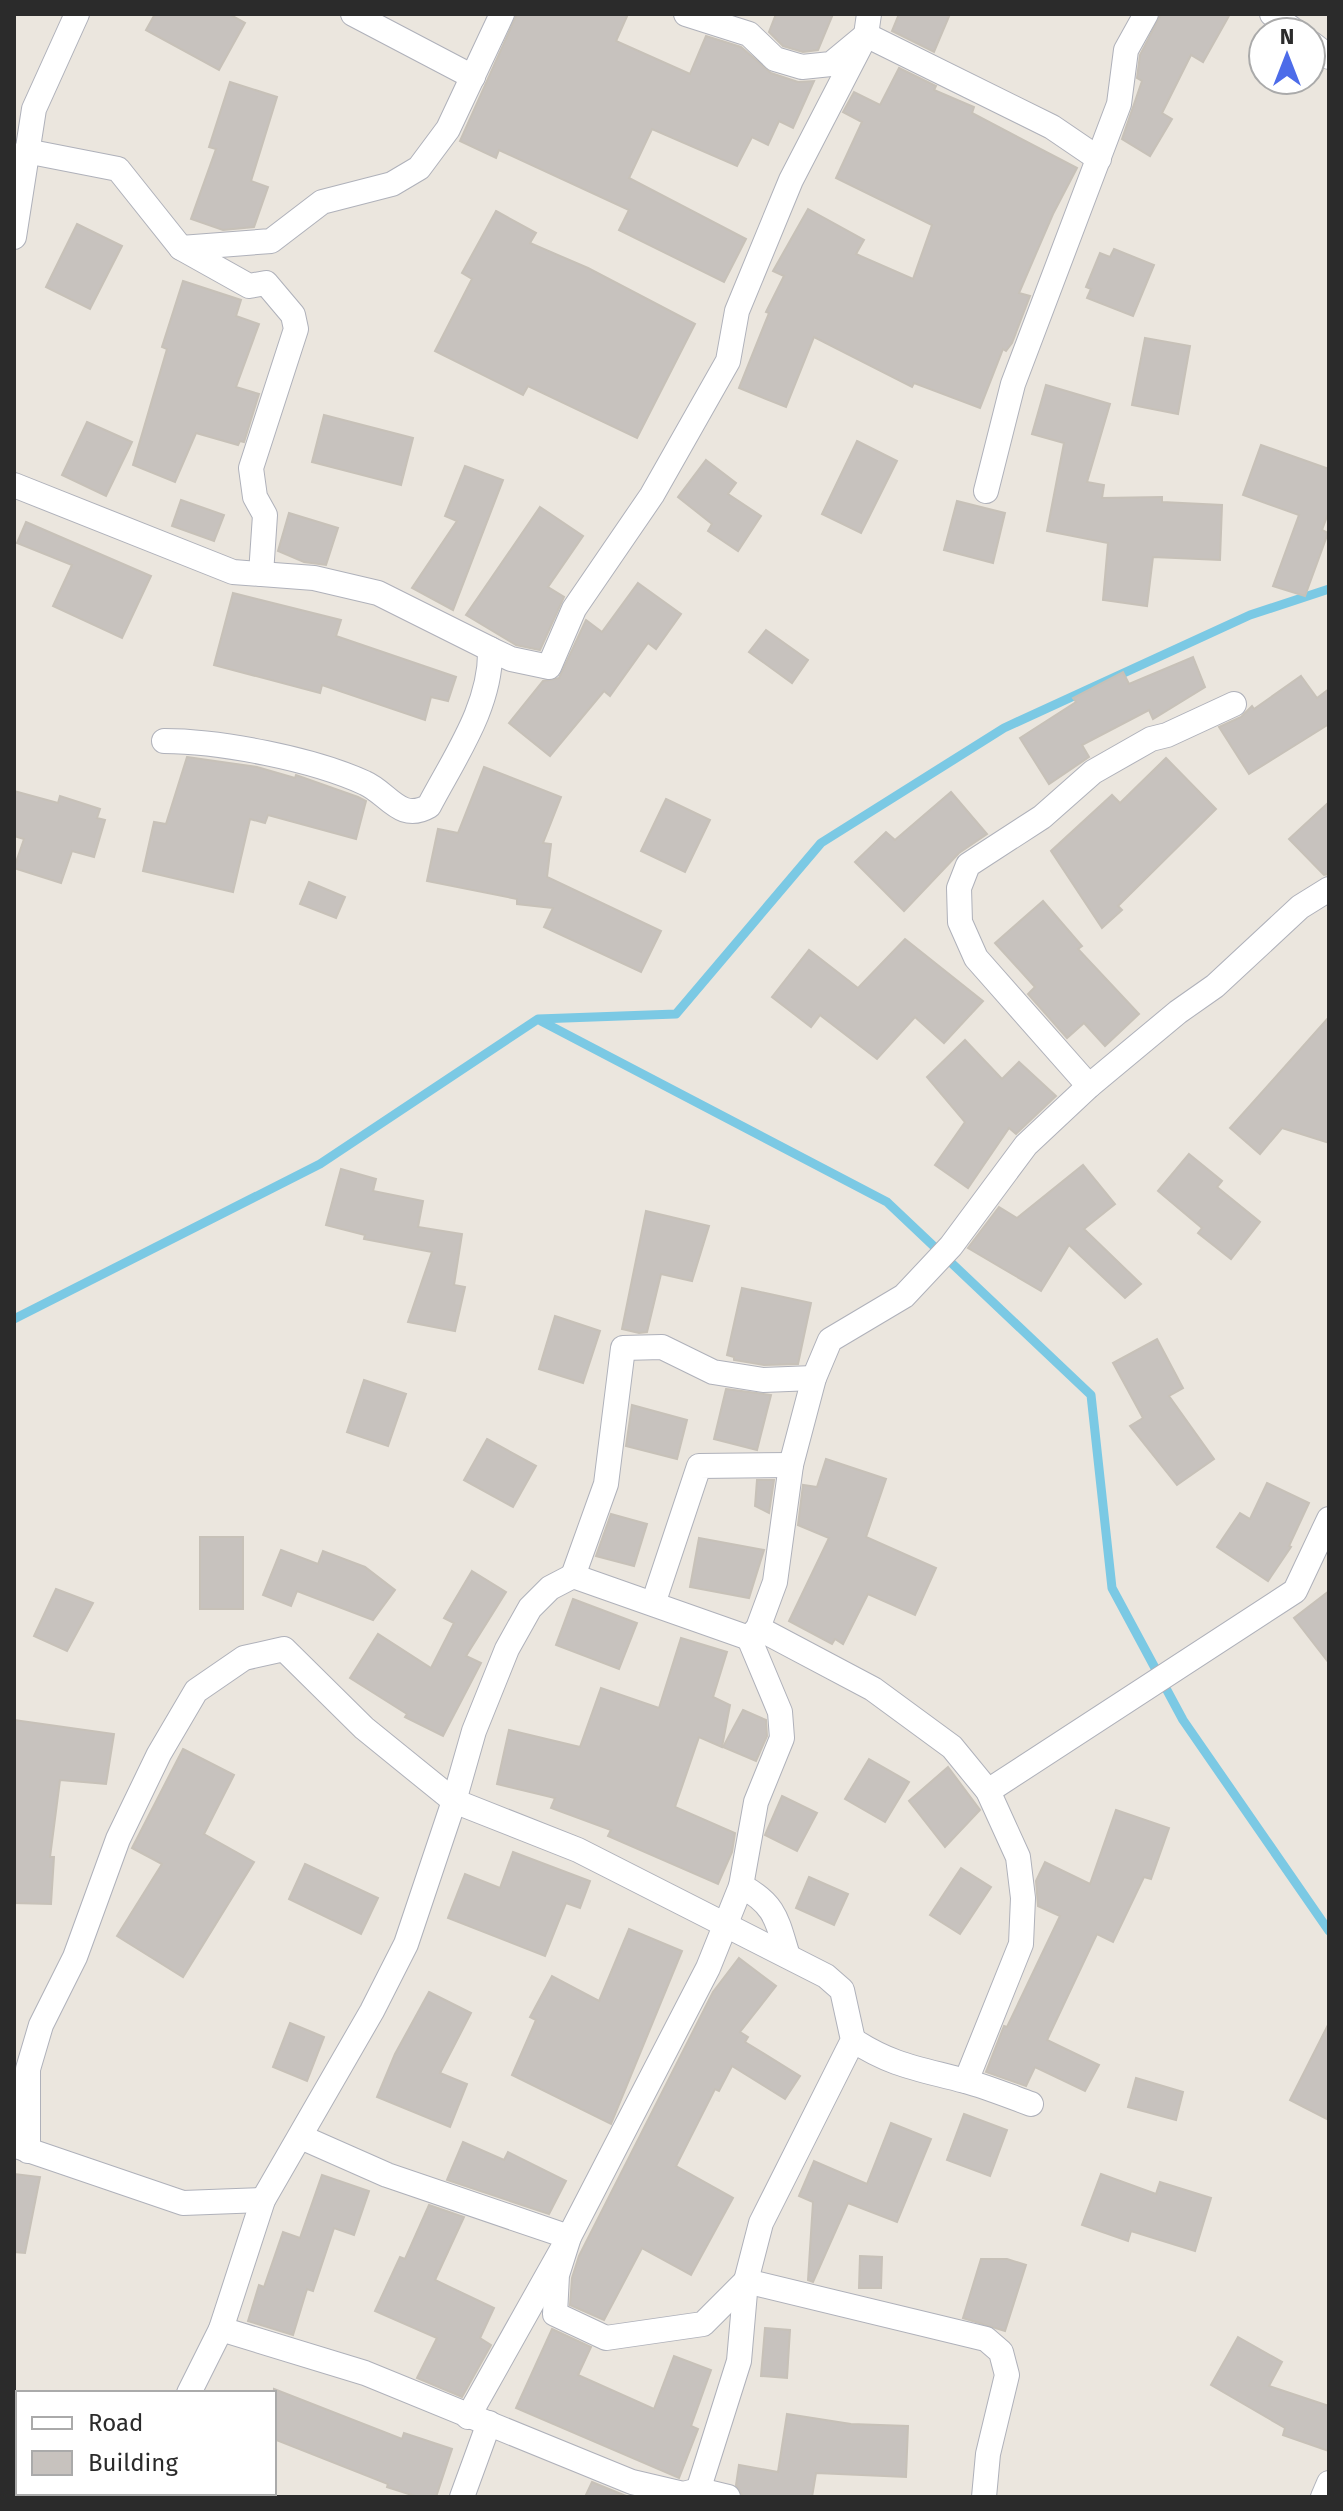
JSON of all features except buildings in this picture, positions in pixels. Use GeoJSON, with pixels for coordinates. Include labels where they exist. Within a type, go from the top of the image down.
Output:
{"type":"FeatureCollection","features":[{"type":"Feature","properties":{"kind":"street"},"geometry":{"type":"LineString","coordinates":[[14,237],[17,198],[34,109],[77,14]]}},
{"type":"Feature","properties":{"kind":"street"},"geometry":{"type":"LineString","coordinates":[[353,14],[473,77]]}},
{"type":"Feature","properties":{"kind":"street"},"geometry":{"type":"LineString","coordinates":[[181,248],[271,241],[322,202],[392,184],[419,168],[448,129],[502,14]]}},
{"type":"Feature","properties":{"kind":"street"},"geometry":{"type":"LineString","coordinates":[[686,14],[749,34],[775,59],[802,67],[831,64],[867,25]]}},
{"type":"Feature","properties":{"kind":"street"},"geometry":{"type":"LineString","coordinates":[[986,491],[1013,384],[1119,104],[1126,50],[1146,14]]}},
{"type":"Feature","properties":{"kind":"street"},"geometry":{"type":"LineString","coordinates":[[867,25],[1052,127],[1099,159]]}},
{"type":"Feature","properties":{"kind":"street"},"geometry":{"type":"LineString","coordinates":[[14,485],[233,572],[314,578],[378,593],[511,659],[549,667],[574,609],[652,495],[728,361],[737,311],[791,180],[867,25]]}},
{"type":"Feature","properties":{"kind":"street"},"geometry":{"type":"LineString","coordinates":[[26,151],[118,169],[181,248],[249,286],[266,283],[293,315],[296,329],[251,468],[255,497],[265,515],[261,574]]}},
{"type":"Feature","properties":{"kind":"street"},"geometry":{"type":"LineString","coordinates":[[164,741],[202,741],[328,769],[369,784],[384,800],[402,810],[418,812],[429,806],[485,696],[491,669],[490,649]]}},
{"type":"Feature","properties":{"kind":"street"},"geometry":{"type":"LineString","coordinates":[[1089,1086],[976,958],[960,922],[959,888],[968,865],[1042,817],[1093,772],[1151,739],[1167,735],[1234,704]]}},
{"type":"Feature","properties":{"kind":"street"},"geometry":{"type":"LineString","coordinates":[[462,2497],[478,2420],[708,1968],[741,1886],[756,1802],[782,1738],[780,1712],[754,1633],[775,1582],[791,1465],[814,1378],[830,1340],[904,1296],[951,1246],[1026,1145],[1089,1086],[1215,986],[1300,907],[1329,889]]}},
{"type":"Feature","properties":{"kind":"street"},"geometry":{"type":"LineString","coordinates":[[190,2391],[221,2329],[263,2200],[301,2137],[406,1944],[474,1731],[507,1649],[530,1608],[550,1588],[573,1576],[606,1484],[623,1348],[662,1347],[713,1372],[763,1380],[814,1378]]}},
{"type":"Feature","properties":{"kind":"street"},"geometry":{"type":"LineString","coordinates":[[654,1601],[699,1466],[791,1465]]}},
{"type":"Feature","properties":{"kind":"street"},"geometry":{"type":"LineString","coordinates":[[988,1791],[1295,1591],[1329,1519]]}},
{"type":"Feature","properties":{"kind":"street"},"geometry":{"type":"LineString","coordinates":[[573,1576],[754,1633],[873,1689],[952,1747],[988,1791],[1018,1857],[1023,1898],[1021,1944],[966,2081]]}},
{"type":"Feature","properties":{"kind":"street"},"geometry":{"type":"LineString","coordinates":[[263,2200],[183,2203],[21,2148],[28,2069],[41,2025],[75,1957],[118,1839],[159,1754],[196,1691],[244,1658],[284,1649],[364,1728],[454,1801],[578,1850],[826,1976],[842,1990],[853,2040],[761,2223],[746,2281],[739,2361],[698,2494]]}},
{"type":"Feature","properties":{"kind":"street"},"geometry":{"type":"LineString","coordinates":[[741,1886],[757,1894],[774,1911],[788,1956]]}},
{"type":"Feature","properties":{"kind":"street"},"geometry":{"type":"LineString","coordinates":[[853,2040],[880,2058],[904,2067],[966,2081],[1031,2104]]}},
{"type":"Feature","properties":{"kind":"street"},"geometry":{"type":"LineString","coordinates":[[301,2137],[387,2175],[569,2237]]}},
{"type":"Feature","properties":{"kind":"street"},"geometry":{"type":"LineString","coordinates":[[569,2237],[557,2275],[555,2314],[606,2338],[703,2324],[746,2281]]}},
{"type":"Feature","properties":{"kind":"street"},"geometry":{"type":"LineString","coordinates":[[746,2281],[986,2339],[1001,2352],[1007,2375],[988,2454],[984,2497]]}},
{"type":"Feature","properties":{"kind":"street"},"geometry":{"type":"LineString","coordinates":[[221,2329],[365,2373],[632,2482],[683,2494],[728,2497]]}},
{"type":"Feature","properties":{"kind":"street"},"geometry":{"type":"LineString","coordinates":[[1323,2497],[1329,2483]]}},
{"type":"Feature","properties":{"kind":"waterway"},"geometry":{"type":"LineString","coordinates":[[14,1319],[320,1164],[538,1019],[676,1014],[821,843],[1004,728],[1250,615],[1329,589]]}},
{"type":"Feature","properties":{"kind":"waterway"},"geometry":{"type":"LineString","coordinates":[[541,1021],[887,1202],[1091,1395],[1112,1588],[1183,1720],[1329,1931]]}}]}
